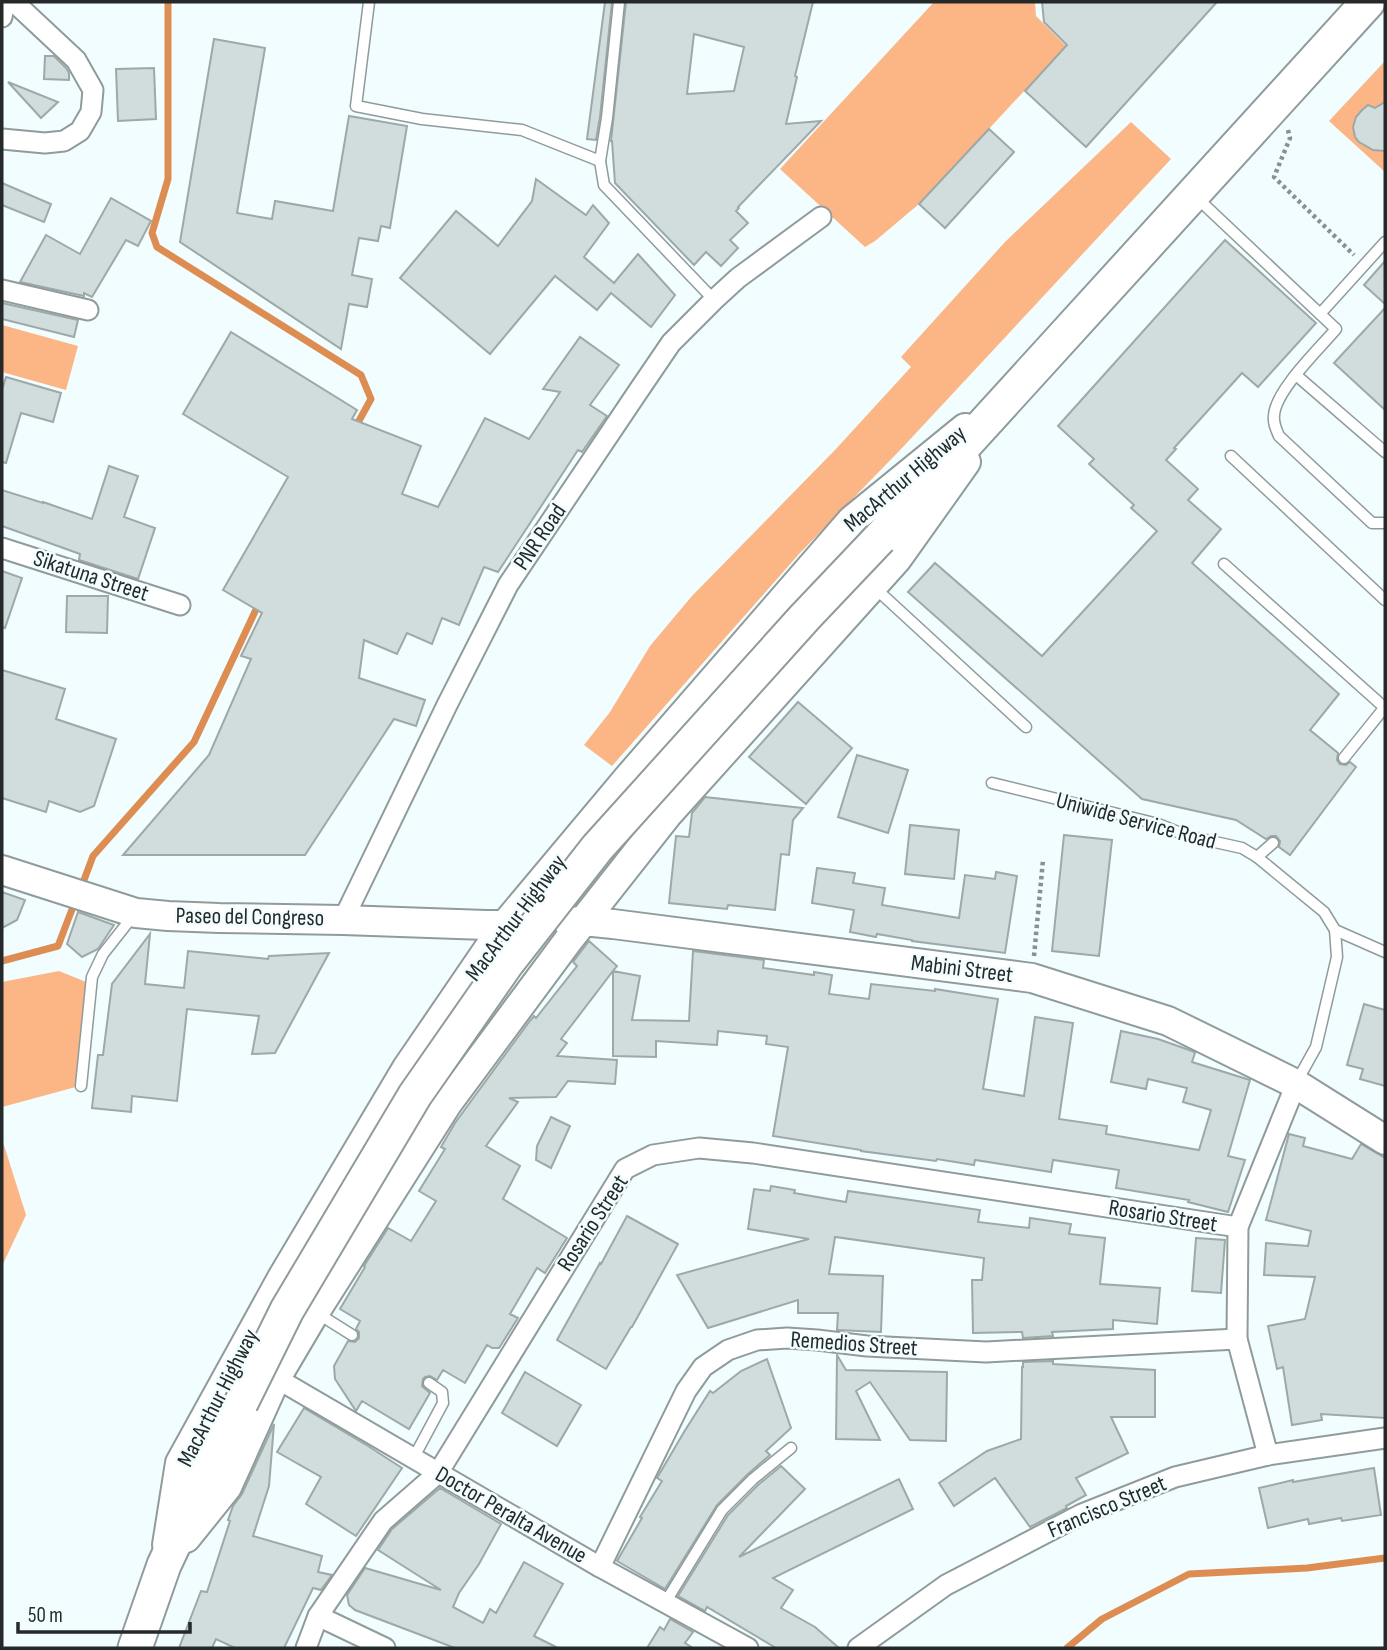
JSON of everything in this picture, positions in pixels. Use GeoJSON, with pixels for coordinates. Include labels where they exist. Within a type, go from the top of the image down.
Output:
{"type":"FeatureCollection","features":[{"type":"Feature","properties":{"kind":"highway","name":"MacArthur Highway"},"geometry":{"type":"LineString","coordinates":[[135,1648],[164,1565],[287,1310],[415,1095],[507,963],[597,848],[804,617],[880,538],[1368,2]]}},
{"type":"Feature","properties":{"kind":"main road","name":"MacArthur Highway"},"geometry":{"type":"LineString","coordinates":[[164,1565],[227,1487],[276,1378],[316,1312],[447,1104],[523,999],[667,815],[817,657],[897,559],[1026,378]]}},
{"type":"Feature","properties":{"kind":"main road","name":"MacArthur Highway"},"geometry":{"type":"LineString","coordinates":[[164,1565],[180,1463],[282,1278],[407,1068],[504,926],[628,778],[852,520],[1026,378]]}},
{"type":"Feature","properties":{"kind":"main road","name":"Paseo del Congreso"},"geometry":{"type":"LineString","coordinates":[[2,870],[136,913],[504,926]]}},
{"type":"Feature","properties":{"kind":"main road","name":"Mabini Street"},"geometry":{"type":"LineString","coordinates":[[504,926],[583,921],[1032,978],[1168,1021],[1296,1084],[1385,1140]]}},
{"type":"Feature","properties":{"kind":"street"},"geometry":{"type":"LineString","coordinates":[[2,17],[5,2]]}},
{"type":"Feature","properties":{"kind":"street"},"geometry":{"type":"LineString","coordinates":[[2,139],[45,143],[64,141],[80,131],[86,122],[91,112],[93,90],[76,60],[14,2]]}},
{"type":"Feature","properties":{"kind":"street","name":"PNR Road"},"geometry":{"type":"LineString","coordinates":[[343,920],[508,585],[671,343],[738,278],[821,217]]}},
{"type":"Feature","properties":{"kind":"street"},"geometry":{"type":"LineString","coordinates":[[2,290],[88,310]]}},
{"type":"Feature","properties":{"kind":"street","name":"Sikatuna Street"},"geometry":{"type":"LineString","coordinates":[[2,548],[180,605]]}},
{"type":"Feature","properties":{"kind":"street"},"geometry":{"type":"LineString","coordinates":[[1268,1455],[1237,1339],[1238,1227],[1296,1084]]}},
{"type":"Feature","properties":{"kind":"street","name":"Rosario Street"},"geometry":{"type":"LineString","coordinates":[[306,1648],[318,1616],[383,1521],[438,1473],[625,1169],[653,1155],[699,1148],[753,1153],[1238,1227]]}},
{"type":"Feature","properties":{"kind":"street","name":"Remedios Street"},"geometry":{"type":"LineString","coordinates":[[600,1567],[686,1391],[704,1367],[728,1350],[757,1340],[787,1338],[867,1346],[986,1352],[1237,1339]]}},
{"type":"Feature","properties":{"kind":"street","name":"Doctor Peralta Avenue"},"geometry":{"type":"LineString","coordinates":[[276,1378],[600,1567],[748,1648]]}},
{"type":"Feature","properties":{"kind":"street","name":"Francisco Street"},"geometry":{"type":"LineString","coordinates":[[858,1648],[946,1585],[1082,1514],[1175,1477],[1268,1455],[1385,1438]]}},
{"type":"Feature","properties":{"kind":"street"},"geometry":{"type":"LineString","coordinates":[[318,1616],[385,1648]]}},
{"type":"Feature","properties":{"kind":"lane"},"geometry":{"type":"LineString","coordinates":[[369,2],[356,106],[422,119],[522,130],[600,161]]}},
{"type":"Feature","properties":{"kind":"lane"},"geometry":{"type":"LineString","coordinates":[[619,2],[600,161],[604,185],[714,300]]}},
{"type":"Feature","properties":{"kind":"lane"},"geometry":{"type":"LineString","coordinates":[[1193,194],[1336,330],[1279,397],[1273,422],[1279,436],[1372,523],[1385,523]]}},
{"type":"Feature","properties":{"kind":"lane"},"geometry":{"type":"LineString","coordinates":[[1320,314],[1385,242]]}},
{"type":"Feature","properties":{"kind":"lane"},"geometry":{"type":"LineString","coordinates":[[1296,375],[1385,452]]}},
{"type":"Feature","properties":{"kind":"lane"},"geometry":{"type":"LineString","coordinates":[[1231,456],[1385,600]]}},
{"type":"Feature","properties":{"kind":"lane"},"geometry":{"type":"LineString","coordinates":[[1224,564],[1385,707],[1344,758]]}},
{"type":"Feature","properties":{"kind":"lane"},"geometry":{"type":"LineString","coordinates":[[873,586],[1026,727]]}},
{"type":"Feature","properties":{"kind":"lane","name":"Uniwide Service Road"},"geometry":{"type":"LineString","coordinates":[[992,783],[1242,848],[1257,857],[1324,912],[1335,930]]}},
{"type":"Feature","properties":{"kind":"lane"},"geometry":{"type":"LineString","coordinates":[[1257,857],[1273,843]]}},
{"type":"Feature","properties":{"kind":"lane"},"geometry":{"type":"LineString","coordinates":[[81,1086],[92,977],[103,954],[136,913]]}},
{"type":"Feature","properties":{"kind":"lane"},"geometry":{"type":"LineString","coordinates":[[1296,1084],[1316,1048],[1337,957],[1335,930],[1385,952]]}},
{"type":"Feature","properties":{"kind":"lane"},"geometry":{"type":"LineString","coordinates":[[316,1312],[352,1335]]}},
{"type":"Feature","properties":{"kind":"lane"},"geometry":{"type":"LineString","coordinates":[[414,1459],[443,1403],[442,1392],[429,1383]]}},
{"type":"Feature","properties":{"kind":"lane"},"geometry":{"type":"LineString","coordinates":[[665,1603],[722,1510],[753,1479],[791,1448]]}},
{"type":"Feature","properties":{"kind":"path"},"geometry":{"type":"LineString","coordinates":[[1279,101],[1290,138],[1273,177],[1365,264]]}},
{"type":"Feature","properties":{"kind":"path"},"geometry":{"type":"LineString","coordinates":[[1032,978],[1043,860]]}},
{"type":"Feature","properties":{"kind":"shaded area"},"geometry":{"type":"Polygon","coordinates":[[[934,2],[1035,2],[1036,16],[1066,46],[919,204],[865,247],[780,169],[934,2]]]}},
{"type":"Feature","properties":{"kind":"shaded area"},"geometry":{"type":"Polygon","coordinates":[[[1385,61],[1385,172],[1329,121],[1385,61]]]}},
{"type":"Feature","properties":{"kind":"shaded area"},"geometry":{"type":"Polygon","coordinates":[[[1131,122],[1171,159],[902,448],[799,554],[612,766],[584,745],[610,712],[650,646],[692,596],[835,450],[911,367],[901,357],[1005,242],[1131,122]]]}},
{"type":"Feature","properties":{"kind":"shaded area"},"geometry":{"type":"Polygon","coordinates":[[[2,325],[78,346],[66,390],[2,372],[2,325]]]}},
{"type":"Feature","properties":{"kind":"shaded area"},"geometry":{"type":"Polygon","coordinates":[[[59,971],[96,986],[83,1085],[2,1107],[2,982],[59,971]]]}},
{"type":"Feature","properties":{"kind":"shaded area"},"geometry":{"type":"Polygon","coordinates":[[[2,1139],[26,1215],[2,1266],[2,1139]]]}},
{"type":"Feature","properties":{"kind":"building"},"geometry":{"type":"Polygon","coordinates":[[[605,2],[612,2],[596,140],[587,139],[605,2]]]}},
{"type":"Feature","properties":{"kind":"building"},"geometry":{"type":"Polygon","coordinates":[[[626,2],[813,2],[786,124],[821,121],[738,207],[736,211],[748,223],[730,240],[738,248],[721,266],[706,252],[694,265],[615,183],[611,141],[626,2]],[[694,34],[687,94],[734,91],[744,47],[694,34]]]}},
{"type":"Feature","properties":{"kind":"building"},"geometry":{"type":"Polygon","coordinates":[[[1042,2],[1217,2],[1086,147],[1025,91],[1067,45],[1044,22],[1042,2]]]}},
{"type":"Feature","properties":{"kind":"building"},"geometry":{"type":"Polygon","coordinates":[[[214,39],[265,48],[237,213],[272,219],[275,201],[333,211],[349,116],[407,126],[390,228],[381,226],[378,241],[359,238],[352,275],[372,279],[367,307],[349,304],[341,349],[180,242],[214,39]]]}},
{"type":"Feature","properties":{"kind":"building"},"geometry":{"type":"Polygon","coordinates":[[[45,56],[54,56],[66,68],[69,80],[44,79],[45,56]]]}},
{"type":"Feature","properties":{"kind":"building"},"geometry":{"type":"Polygon","coordinates":[[[154,68],[156,119],[118,121],[116,69],[154,68]]]}},
{"type":"Feature","properties":{"kind":"building"},"geometry":{"type":"Polygon","coordinates":[[[8,82],[58,102],[41,118],[8,82]]]}},
{"type":"Feature","properties":{"kind":"building"},"geometry":{"type":"Polygon","coordinates":[[[1385,102],[1385,151],[1373,150],[1359,142],[1353,127],[1356,117],[1368,105],[1375,108],[1385,102]]]}},
{"type":"Feature","properties":{"kind":"building"},"geometry":{"type":"Polygon","coordinates":[[[989,129],[1014,152],[945,228],[919,204],[989,129]]]}},
{"type":"Feature","properties":{"kind":"building"},"geometry":{"type":"Polygon","coordinates":[[[536,179],[586,215],[593,205],[609,223],[584,257],[614,283],[638,254],[675,295],[651,327],[611,293],[597,310],[555,276],[490,354],[400,278],[456,211],[498,246],[532,201],[536,179]]]}},
{"type":"Feature","properties":{"kind":"building"},"geometry":{"type":"Polygon","coordinates":[[[2,183],[51,204],[44,222],[2,205],[2,183]]]}},
{"type":"Feature","properties":{"kind":"building"},"geometry":{"type":"Polygon","coordinates":[[[111,198],[151,221],[138,246],[126,240],[92,297],[84,293],[84,296],[20,282],[46,235],[80,254],[111,198]]]}},
{"type":"Feature","properties":{"kind":"building"},"geometry":{"type":"Polygon","coordinates":[[[1225,240],[1316,323],[1258,387],[1242,373],[1166,460],[1198,489],[1188,500],[1221,529],[1192,563],[1339,694],[1310,730],[1338,753],[1337,760],[1340,764],[1346,765],[1350,762],[1356,767],[1290,855],[1279,847],[1280,841],[1276,836],[1266,839],[1236,820],[1142,799],[908,592],[935,563],[1042,656],[1157,531],[1131,508],[1134,505],[1089,464],[1094,459],[1058,426],[1225,240]]]}},
{"type":"Feature","properties":{"kind":"building"},"geometry":{"type":"Polygon","coordinates":[[[1385,261],[1385,304],[1364,285],[1385,261]]]}},
{"type":"Feature","properties":{"kind":"building"},"geometry":{"type":"Polygon","coordinates":[[[2,303],[78,320],[74,337],[2,319],[2,303]]]}},
{"type":"Feature","properties":{"kind":"building"},"geometry":{"type":"Polygon","coordinates":[[[1385,308],[1385,410],[1334,363],[1385,308]]]}},
{"type":"Feature","properties":{"kind":"building"},"geometry":{"type":"Polygon","coordinates":[[[231,332],[357,410],[352,419],[421,446],[402,494],[438,507],[485,418],[529,439],[560,392],[543,389],[580,337],[619,365],[590,405],[607,416],[582,452],[578,450],[498,572],[484,567],[459,625],[442,618],[432,644],[407,633],[397,654],[364,640],[359,678],[425,700],[416,726],[394,719],[305,855],[123,855],[209,755],[251,659],[241,656],[262,613],[223,590],[288,477],[183,414],[231,332]]]}},
{"type":"Feature","properties":{"kind":"building"},"geometry":{"type":"Polygon","coordinates":[[[6,377],[61,393],[53,422],[21,413],[6,463],[2,462],[2,390],[6,377]]]}},
{"type":"Feature","properties":{"kind":"building"},"geometry":{"type":"Polygon","coordinates":[[[109,466],[138,476],[124,517],[155,528],[138,579],[79,560],[80,554],[2,526],[2,490],[92,519],[109,466]]]}},
{"type":"Feature","properties":{"kind":"building"},"geometry":{"type":"Polygon","coordinates":[[[2,571],[22,578],[5,628],[2,627],[2,571]]]}},
{"type":"Feature","properties":{"kind":"building"},"geometry":{"type":"Polygon","coordinates":[[[67,596],[108,596],[107,633],[66,632],[67,596]]]}},
{"type":"Feature","properties":{"kind":"building"},"geometry":{"type":"Polygon","coordinates":[[[2,670],[65,689],[56,719],[116,739],[94,806],[80,812],[49,801],[46,812],[2,798],[2,670]]]}},
{"type":"Feature","properties":{"kind":"building"},"geometry":{"type":"Polygon","coordinates":[[[798,702],[852,748],[806,804],[749,757],[798,702]]]}},
{"type":"Feature","properties":{"kind":"building"},"geometry":{"type":"Polygon","coordinates":[[[857,755],[908,770],[888,833],[838,817],[857,755]]]}},
{"type":"Feature","properties":{"kind":"building"},"geometry":{"type":"Polygon","coordinates":[[[705,797],[803,808],[793,820],[789,855],[781,854],[775,910],[728,905],[727,909],[669,903],[676,836],[689,837],[692,813],[705,797]]]}},
{"type":"Feature","properties":{"kind":"building"},"geometry":{"type":"Polygon","coordinates":[[[910,825],[959,830],[954,879],[905,874],[910,825]]]}},
{"type":"Feature","properties":{"kind":"building"},"geometry":{"type":"Polygon","coordinates":[[[1064,835],[1112,840],[1099,956],[1052,951],[1064,835]]]}},
{"type":"Feature","properties":{"kind":"building"},"geometry":{"type":"Polygon","coordinates":[[[817,868],[855,873],[853,883],[885,888],[882,905],[959,918],[965,875],[995,879],[996,872],[1017,876],[1005,953],[850,932],[854,910],[812,903],[817,868]]]}},
{"type":"Feature","properties":{"kind":"building"},"geometry":{"type":"Polygon","coordinates":[[[2,892],[25,900],[17,920],[2,928],[2,892]]]}},
{"type":"Feature","properties":{"kind":"building"},"geometry":{"type":"Polygon","coordinates":[[[78,912],[114,925],[98,949],[82,957],[67,944],[78,912]]]}},
{"type":"Feature","properties":{"kind":"building"},"geometry":{"type":"Polygon","coordinates":[[[150,934],[145,984],[184,988],[188,951],[268,959],[269,956],[329,953],[275,1053],[252,1054],[259,1016],[187,1009],[177,1101],[132,1096],[131,1112],[92,1108],[98,1055],[103,1055],[112,984],[150,934]]]}},
{"type":"Feature","properties":{"kind":"building"},"geometry":{"type":"Polygon","coordinates":[[[589,941],[617,966],[561,1039],[567,1043],[557,1056],[617,1060],[615,1084],[568,1081],[556,1097],[509,1098],[518,1102],[486,1146],[520,1166],[503,1199],[567,1238],[545,1273],[537,1268],[510,1314],[518,1318],[499,1348],[487,1345],[465,1383],[443,1370],[437,1380],[430,1376],[423,1379],[422,1386],[430,1393],[409,1429],[362,1401],[356,1411],[335,1379],[334,1366],[348,1341],[355,1342],[359,1338],[356,1329],[360,1321],[340,1309],[388,1228],[411,1241],[436,1201],[419,1191],[445,1149],[441,1147],[455,1123],[529,1022],[534,1016],[536,1018],[577,966],[573,962],[589,941]]]}},
{"type":"Feature","properties":{"kind":"building"},"geometry":{"type":"Polygon","coordinates":[[[693,951],[764,960],[763,968],[832,975],[829,994],[869,999],[871,984],[935,989],[998,999],[983,1089],[1024,1096],[1035,1017],[1073,1023],[1059,1119],[1107,1126],[1106,1134],[1199,1150],[1211,1110],[1183,1102],[1187,1088],[1148,1079],[1146,1089],[1111,1082],[1121,1031],[1158,1039],[1192,1051],[1195,1053],[1192,1062],[1250,1080],[1228,1156],[1245,1160],[1228,1212],[1188,1202],[1189,1200],[1116,1188],[1119,1170],[1053,1160],[1051,1172],[975,1160],[974,1165],[861,1151],[773,1136],[788,1047],[766,1044],[767,1036],[718,1031],[717,1045],[656,1041],[656,1057],[613,1056],[613,971],[640,976],[632,1020],[689,1021],[693,951]]]}},
{"type":"Feature","properties":{"kind":"building"},"geometry":{"type":"Polygon","coordinates":[[[1364,1004],[1385,1010],[1385,1086],[1360,1079],[1363,1069],[1347,1065],[1364,1004]]]}},
{"type":"Feature","properties":{"kind":"building"},"geometry":{"type":"Polygon","coordinates":[[[551,1117],[570,1126],[551,1168],[536,1160],[537,1146],[551,1117]]]}},
{"type":"Feature","properties":{"kind":"building"},"geometry":{"type":"Polygon","coordinates":[[[1289,1134],[1305,1138],[1303,1146],[1352,1159],[1361,1144],[1385,1158],[1385,1418],[1321,1414],[1322,1420],[1292,1425],[1283,1367],[1277,1369],[1268,1326],[1305,1319],[1315,1277],[1264,1275],[1266,1243],[1308,1246],[1311,1231],[1266,1220],[1289,1134]]]}},
{"type":"Feature","properties":{"kind":"building"},"geometry":{"type":"Polygon","coordinates":[[[771,1186],[846,1202],[848,1191],[980,1210],[978,1222],[1029,1228],[1030,1218],[1071,1224],[1069,1234],[1105,1238],[1100,1284],[1160,1288],[1157,1324],[1113,1320],[1113,1329],[1052,1332],[1053,1336],[1023,1338],[1022,1332],[973,1333],[972,1280],[982,1280],[984,1258],[835,1237],[829,1274],[883,1276],[881,1332],[837,1330],[838,1313],[798,1313],[798,1300],[708,1328],[677,1275],[809,1239],[748,1229],[754,1189],[770,1191],[771,1186]]]}},
{"type":"Feature","properties":{"kind":"building"},"geometry":{"type":"Polygon","coordinates":[[[627,1216],[678,1244],[606,1369],[557,1340],[627,1216]]]}},
{"type":"Feature","properties":{"kind":"building"},"geometry":{"type":"Polygon","coordinates":[[[1196,1238],[1225,1240],[1221,1293],[1192,1291],[1196,1238]]]}},
{"type":"Feature","properties":{"kind":"building"},"geometry":{"type":"Polygon","coordinates":[[[837,1355],[846,1370],[947,1372],[946,1441],[910,1440],[870,1382],[856,1391],[880,1440],[836,1439],[837,1355]]]}},
{"type":"Feature","properties":{"kind":"building"},"geometry":{"type":"Polygon","coordinates":[[[767,1359],[791,1428],[766,1451],[770,1455],[717,1505],[665,1589],[617,1561],[662,1481],[657,1478],[710,1391],[713,1393],[741,1371],[767,1359]]]}},
{"type":"Feature","properties":{"kind":"building"},"geometry":{"type":"Polygon","coordinates":[[[1053,1361],[1053,1364],[1155,1370],[1155,1417],[1111,1417],[1128,1453],[1076,1478],[1086,1495],[1030,1527],[995,1478],[954,1506],[939,1483],[987,1451],[1021,1439],[1023,1362],[1053,1361]]]}},
{"type":"Feature","properties":{"kind":"building"},"geometry":{"type":"Polygon","coordinates":[[[525,1372],[581,1405],[557,1446],[502,1413],[525,1372]]]}},
{"type":"Feature","properties":{"kind":"building"},"geometry":{"type":"Polygon","coordinates":[[[304,1408],[402,1468],[356,1536],[306,1504],[321,1477],[277,1452],[304,1408]]]}},
{"type":"Feature","properties":{"kind":"building"},"geometry":{"type":"Polygon","coordinates":[[[274,1424],[269,1486],[253,1536],[322,1556],[318,1572],[332,1575],[321,1590],[313,1588],[284,1648],[235,1648],[216,1639],[212,1648],[179,1648],[201,1591],[207,1592],[233,1506],[242,1494],[274,1424]]]}},
{"type":"Feature","properties":{"kind":"building"},"geometry":{"type":"Polygon","coordinates":[[[781,1466],[805,1489],[739,1557],[899,1479],[913,1509],[773,1578],[793,1590],[781,1608],[815,1627],[839,1648],[776,1648],[707,1607],[705,1611],[678,1596],[728,1515],[781,1466]]]}},
{"type":"Feature","properties":{"kind":"building"},"geometry":{"type":"Polygon","coordinates":[[[1374,1468],[1381,1515],[1309,1524],[1308,1519],[1268,1528],[1259,1488],[1374,1468]]]}},
{"type":"Feature","properties":{"kind":"building"},"geometry":{"type":"Polygon","coordinates":[[[440,1488],[501,1524],[453,1607],[483,1623],[490,1609],[496,1613],[524,1562],[563,1584],[534,1636],[558,1648],[455,1648],[355,1610],[349,1605],[347,1595],[365,1568],[441,1590],[378,1550],[392,1529],[440,1488]]]}},
{"type":"Feature","properties":{"kind":"building"},"geometry":{"type":"Polygon","coordinates":[[[670,1619],[693,1632],[685,1643],[693,1648],[647,1648],[660,1627],[664,1630],[670,1619]]]}},
{"type":"Feature","properties":{"kind":"waterway"},"geometry":{"type":"LineString","coordinates":[[168,2],[168,179],[152,233],[157,247],[361,375],[371,399],[355,428]]}},
{"type":"Feature","properties":{"kind":"waterway"},"geometry":{"type":"LineString","coordinates":[[81,888],[93,856],[194,742],[260,601]]}},
{"type":"Feature","properties":{"kind":"waterway"},"geometry":{"type":"LineString","coordinates":[[2,961],[58,946],[76,899]]}},
{"type":"Feature","properties":{"kind":"waterway"},"geometry":{"type":"LineString","coordinates":[[1067,1648],[1102,1619],[1189,1574],[1307,1568],[1385,1558]]}}]}
